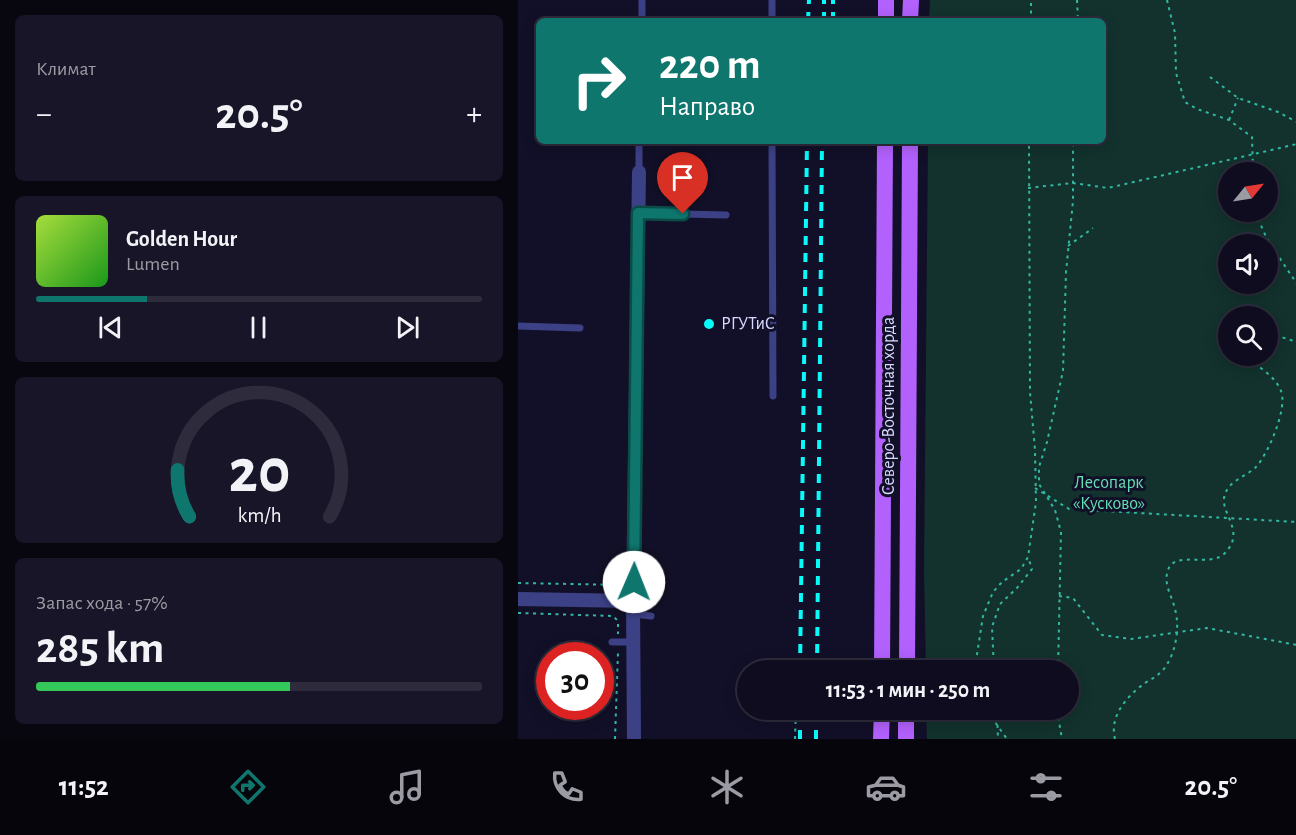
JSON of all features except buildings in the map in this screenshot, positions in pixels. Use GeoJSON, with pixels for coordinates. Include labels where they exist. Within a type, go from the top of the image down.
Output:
{"type":"FeatureCollection","features":[{"type":"Feature","properties":{"kind":"main road"},"geometry":{"type":"LineString","coordinates":[[886,0],[886,18]]}},
{"type":"Feature","properties":{"kind":"main road"},"geometry":{"type":"LineString","coordinates":[[910,18],[911,0]]}},
{"type":"Feature","properties":{"kind":"main road","name":"Северо-Восточная хорда"},"geometry":{"type":"LineString","coordinates":[[882,660],[885,144]]}},
{"type":"Feature","properties":{"kind":"main road","name":"Северо-Восточная хорда"},"geometry":{"type":"LineString","coordinates":[[907,660],[910,144]]}},
{"type":"Feature","properties":{"kind":"main road"},"geometry":{"type":"LineString","coordinates":[[881,739],[882,720]]}},
{"type":"Feature","properties":{"kind":"main road"},"geometry":{"type":"LineString","coordinates":[[906,720],[906,739]]}},
{"type":"Feature","properties":{"kind":"street"},"geometry":{"type":"LineString","coordinates":[[634,739],[639,172]]}},
{"type":"Feature","properties":{"kind":"street"},"geometry":{"type":"LineString","coordinates":[[518,599],[634,608]]}},
{"type":"Feature","properties":{"kind":"lane"},"geometry":{"type":"LineString","coordinates":[[642,0],[642,18]]}},
{"type":"Feature","properties":{"kind":"lane"},"geometry":{"type":"LineString","coordinates":[[772,0],[772,18]]}},
{"type":"Feature","properties":{"kind":"lane"},"geometry":{"type":"LineString","coordinates":[[639,144],[639,172]]}},
{"type":"Feature","properties":{"kind":"lane"},"geometry":{"type":"LineString","coordinates":[[772,144],[773,396]]}},
{"type":"Feature","properties":{"kind":"lane"},"geometry":{"type":"LineString","coordinates":[[638,213],[726,215]]}},
{"type":"Feature","properties":{"kind":"lane"},"geometry":{"type":"LineString","coordinates":[[518,326],[580,328]]}},
{"type":"Feature","properties":{"kind":"lane"},"geometry":{"type":"LineString","coordinates":[[634,582],[652,579]]}},
{"type":"Feature","properties":{"kind":"lane"},"geometry":{"type":"LineString","coordinates":[[634,608],[651,616]]}},
{"type":"Feature","properties":{"kind":"lane"},"geometry":{"type":"LineString","coordinates":[[615,642],[634,642]]}},
{"type":"Feature","properties":{"kind":"path"},"geometry":{"type":"LineString","coordinates":[[1031,0],[1031,18]]}},
{"type":"Feature","properties":{"kind":"path"},"geometry":{"type":"LineString","coordinates":[[1077,0],[1078,18]]}},
{"type":"Feature","properties":{"kind":"path"},"geometry":{"type":"LineString","coordinates":[[1167,0],[1175,33],[1176,73],[1185,102],[1197,110],[1229,120],[1252,137],[1253,162]]}},
{"type":"Feature","properties":{"kind":"path"},"geometry":{"type":"LineString","coordinates":[[1210,77],[1238,98],[1278,112],[1296,122]]}},
{"type":"Feature","properties":{"kind":"path"},"geometry":{"type":"LineString","coordinates":[[1229,120],[1238,98]]}},
{"type":"Feature","properties":{"kind":"path"},"geometry":{"type":"LineString","coordinates":[[976,660],[983,616],[993,592],[1002,582],[1021,569],[1028,557],[1036,502],[1030,392],[1029,144]]}},
{"type":"Feature","properties":{"kind":"path"},"geometry":{"type":"LineString","coordinates":[[1058,660],[1061,532],[1055,510],[1039,484],[1039,467],[1063,371],[1073,144]]}},
{"type":"Feature","properties":{"kind":"path"},"geometry":{"type":"LineString","coordinates":[[1028,188],[1073,183],[1108,188],[1296,144]]}},
{"type":"Feature","properties":{"kind":"path"},"geometry":{"type":"LineString","coordinates":[[1259,222],[1267,239],[1296,284]]}},
{"type":"Feature","properties":{"kind":"path"},"geometry":{"type":"LineString","coordinates":[[1068,246],[1093,228]]}},
{"type":"Feature","properties":{"kind":"path"},"geometry":{"type":"LineString","coordinates":[[1278,336],[1296,342]]}},
{"type":"Feature","properties":{"kind":"path"},"geometry":{"type":"LineString","coordinates":[[1115,739],[1112,728],[1116,715],[1130,696],[1157,676],[1166,666],[1174,648],[1178,622],[1166,582],[1168,569],[1173,562],[1192,559],[1216,560],[1231,547],[1233,535],[1231,519],[1224,503],[1225,493],[1233,483],[1255,468],[1263,458],[1281,411],[1282,392],[1272,378],[1258,366]]}},
{"type":"Feature","properties":{"kind":"path"},"geometry":{"type":"LineString","coordinates":[[1035,488],[1069,509],[1296,522]]}},
{"type":"Feature","properties":{"kind":"path"},"geometry":{"type":"LineString","coordinates":[[994,660],[992,627],[1000,604],[1032,569],[1028,557]]}},
{"type":"Feature","properties":{"kind":"path"},"geometry":{"type":"LineString","coordinates":[[518,583],[634,582]]}},
{"type":"Feature","properties":{"kind":"path"},"geometry":{"type":"LineString","coordinates":[[1059,596],[1073,598],[1102,636],[1131,639],[1207,628],[1296,645]]}},
{"type":"Feature","properties":{"kind":"path"},"geometry":{"type":"LineString","coordinates":[[518,613],[613,615],[618,621],[615,642],[616,739]]}},
{"type":"Feature","properties":{"kind":"path"},"geometry":{"type":"LineString","coordinates":[[795,739],[796,720]]}},
{"type":"Feature","properties":{"kind":"path"},"geometry":{"type":"LineString","coordinates":[[995,720],[1007,739]]}},
{"type":"Feature","properties":{"kind":"path"},"geometry":{"type":"LineString","coordinates":[[998,720],[998,739]]}},
{"type":"Feature","properties":{"kind":"path"},"geometry":{"type":"LineString","coordinates":[[1059,720],[1062,739]]}},
{"type":"Feature","properties":{"kind":"green space","name":"Лесопарк «Кусково»"},"geometry":{"type":"Polygon","coordinates":[[[930,0],[1296,0],[1296,739],[927,739],[926,720],[1079,720],[1079,660],[926,660],[924,572],[928,144],[1106,144],[1106,18],[929,18],[930,0]]]}},
{"type":"Feature","properties":{"kind":"railway"},"geometry":{"type":"LineString","coordinates":[[808,18],[809,0]]}},
{"type":"Feature","properties":{"kind":"railway"},"geometry":{"type":"LineString","coordinates":[[824,0],[824,18]]}},
{"type":"Feature","properties":{"kind":"railway"},"geometry":{"type":"LineString","coordinates":[[833,0],[833,18]]}},
{"type":"Feature","properties":{"kind":"railway"},"geometry":{"type":"LineString","coordinates":[[800,660],[807,144]]}},
{"type":"Feature","properties":{"kind":"railway"},"geometry":{"type":"LineString","coordinates":[[817,660],[822,144]]}},
{"type":"Feature","properties":{"kind":"railway"},"geometry":{"type":"LineString","coordinates":[[800,720],[800,739]]}},
{"type":"Feature","properties":{"kind":"railway"},"geometry":{"type":"LineString","coordinates":[[816,720],[816,739]]}},
{"type":"Feature","properties":{"kind":"place","name":"РГУТиС"},"geometry":{"type":"Point","coordinates":[709,324]}},
{"type":"Feature","properties":{"kind":"route"},"geometry":{"type":"LineString","coordinates":[[634,582],[638,213],[683,214]]}}]}
